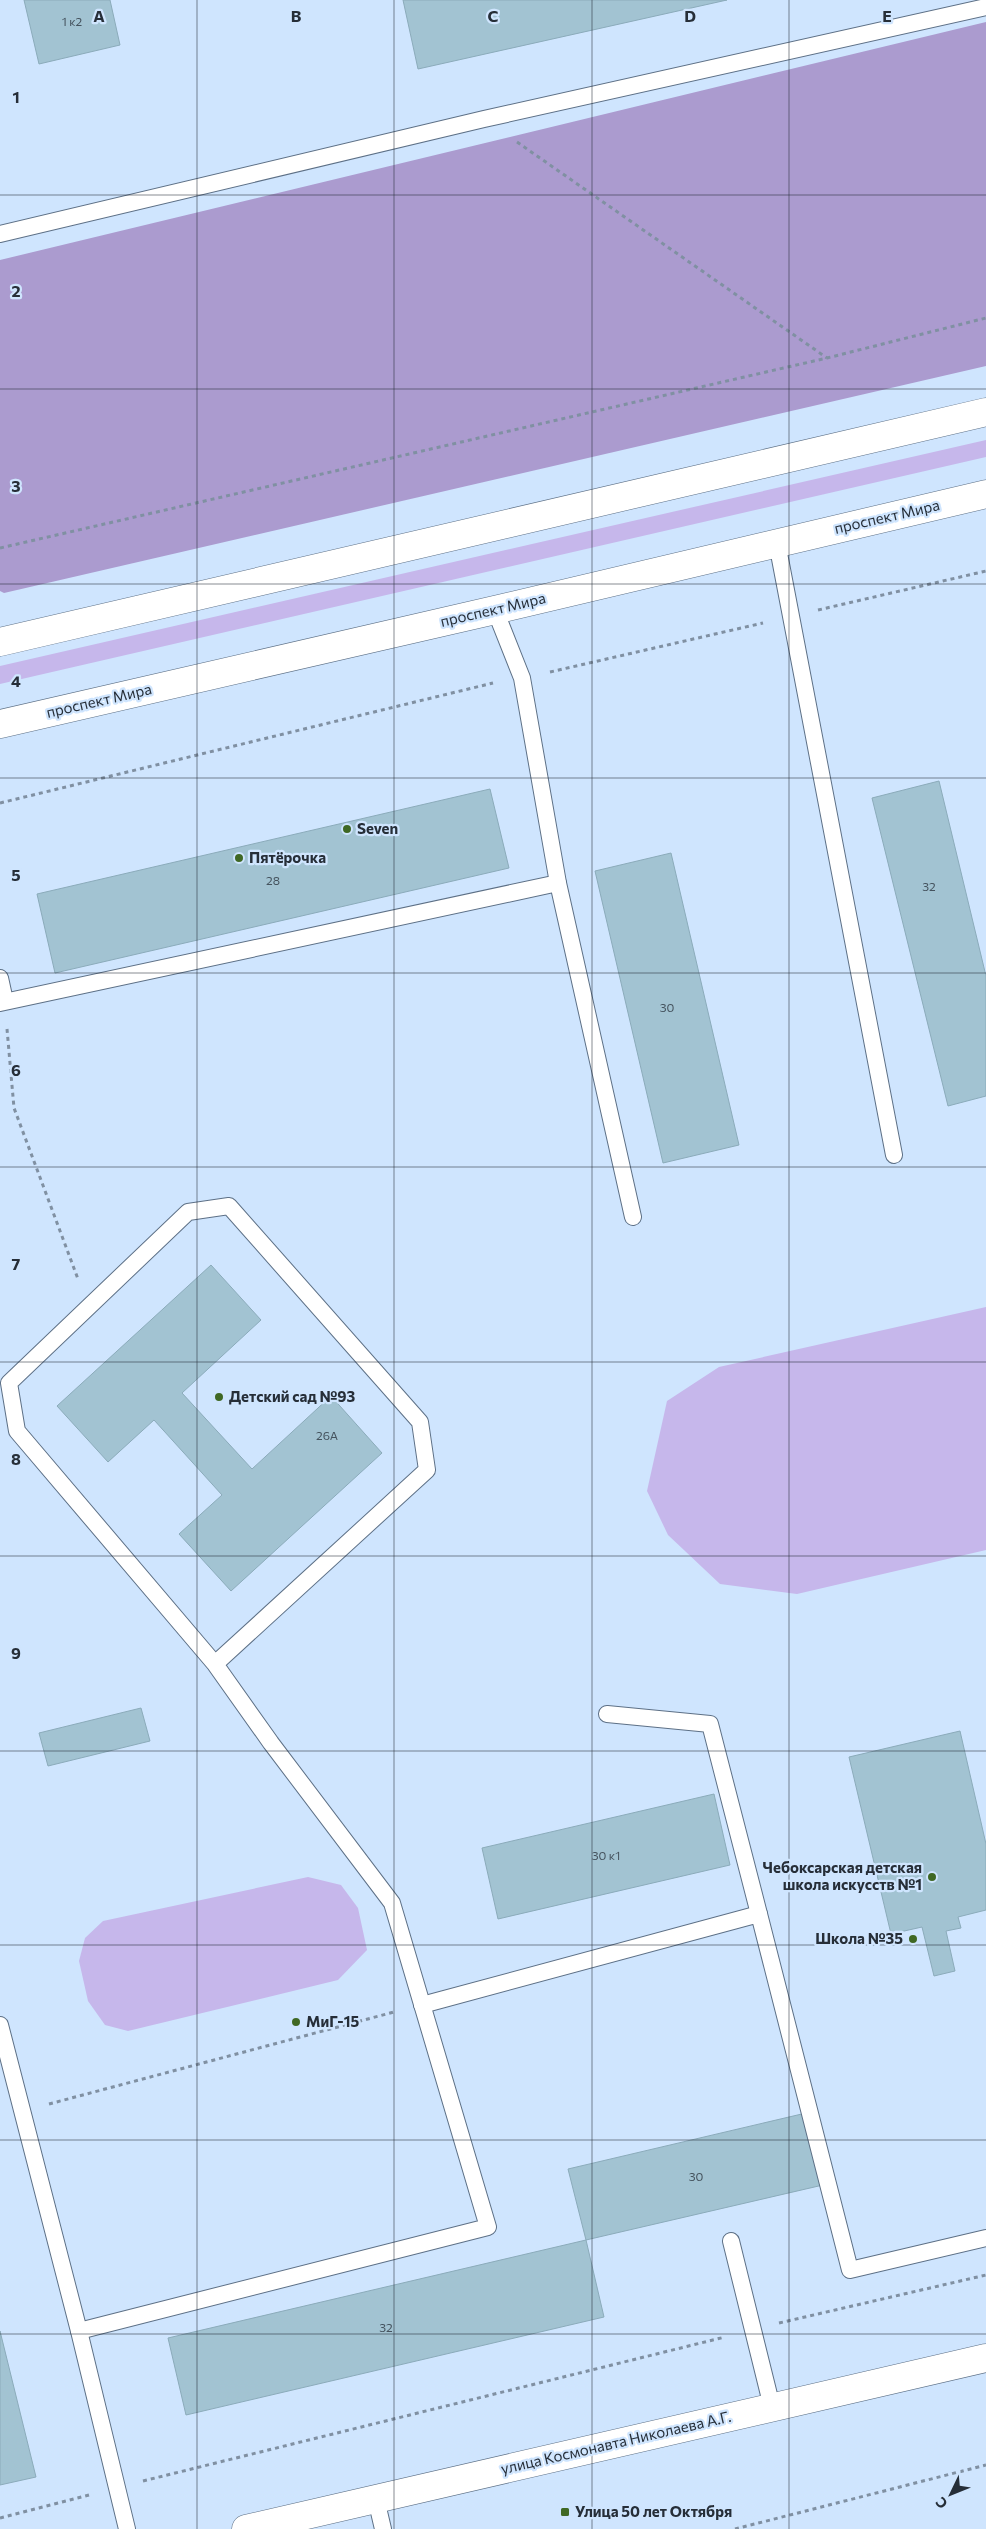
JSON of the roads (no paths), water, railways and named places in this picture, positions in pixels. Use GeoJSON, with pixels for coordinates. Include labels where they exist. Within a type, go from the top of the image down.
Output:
{"type":"FeatureCollection","features":[{"type":"Feature","properties":{"kind":"main road"},"geometry":{"type":"LineString","coordinates":[[0,642],[986,412]]}},
{"type":"Feature","properties":{"kind":"main road","name":"проспект Мира"},"geometry":{"type":"LineString","coordinates":[[0,724],[986,494]]}},
{"type":"Feature","properties":{"kind":"main road","name":"улица Космонавта Николаева А.Г."},"geometry":{"type":"LineString","coordinates":[[246,2529],[986,2358]]}},
{"type":"Feature","properties":{"kind":"lane"},"geometry":{"type":"LineString","coordinates":[[0,234],[484,119],[986,7]]}},
{"type":"Feature","properties":{"kind":"lane"},"geometry":{"type":"LineString","coordinates":[[777,543],[894,1156]]}},
{"type":"Feature","properties":{"kind":"lane"},"geometry":{"type":"LineString","coordinates":[[495,610],[522,678],[558,883],[633,1217]]}},
{"type":"Feature","properties":{"kind":"lane"},"geometry":{"type":"LineString","coordinates":[[0,978],[2,1002],[558,883]]}},
{"type":"Feature","properties":{"kind":"lane"},"geometry":{"type":"LineString","coordinates":[[79,2330],[488,2227],[392,1903],[271,1743],[215,1664],[17,1431],[9,1383],[188,1212],[229,1206],[420,1422],[427,1470],[215,1664]]}},
{"type":"Feature","properties":{"kind":"lane"},"geometry":{"type":"LineString","coordinates":[[607,1714],[710,1724],[850,2270],[986,2238]]}},
{"type":"Feature","properties":{"kind":"lane"},"geometry":{"type":"LineString","coordinates":[[422,2005],[759,1914]]}},
{"type":"Feature","properties":{"kind":"lane"},"geometry":{"type":"LineString","coordinates":[[0,2025],[79,2330],[127,2529]]}},
{"type":"Feature","properties":{"kind":"lane"},"geometry":{"type":"LineString","coordinates":[[731,2241],[772,2407]]}},
{"type":"Feature","properties":{"kind":"lane"},"geometry":{"type":"LineString","coordinates":[[376,2499],[383,2529]]}},
{"type":"Feature","properties":{"kind":"place","name":"Seven"},"geometry":{"type":"Point","coordinates":[347,829]}},
{"type":"Feature","properties":{"kind":"place","name":"Пятёрочка"},"geometry":{"type":"Point","coordinates":[239,858]}},
{"type":"Feature","properties":{"kind":"place","name":"Детский сад №93"},"geometry":{"type":"Point","coordinates":[219,1397]}},
{"type":"Feature","properties":{"kind":"place","name":"Чебоксарская детская школа искусств №1"},"geometry":{"type":"Point","coordinates":[932,1877]}},
{"type":"Feature","properties":{"kind":"place","name":"Школа №35"},"geometry":{"type":"Point","coordinates":[913,1939]}},
{"type":"Feature","properties":{"kind":"place","name":"МиГ-15"},"geometry":{"type":"Point","coordinates":[296,2022]}},
{"type":"Feature","properties":{"kind":"place","name":"Улица 50 лет Октября"},"geometry":{"type":"Point","coordinates":[565,2512]}}]}
